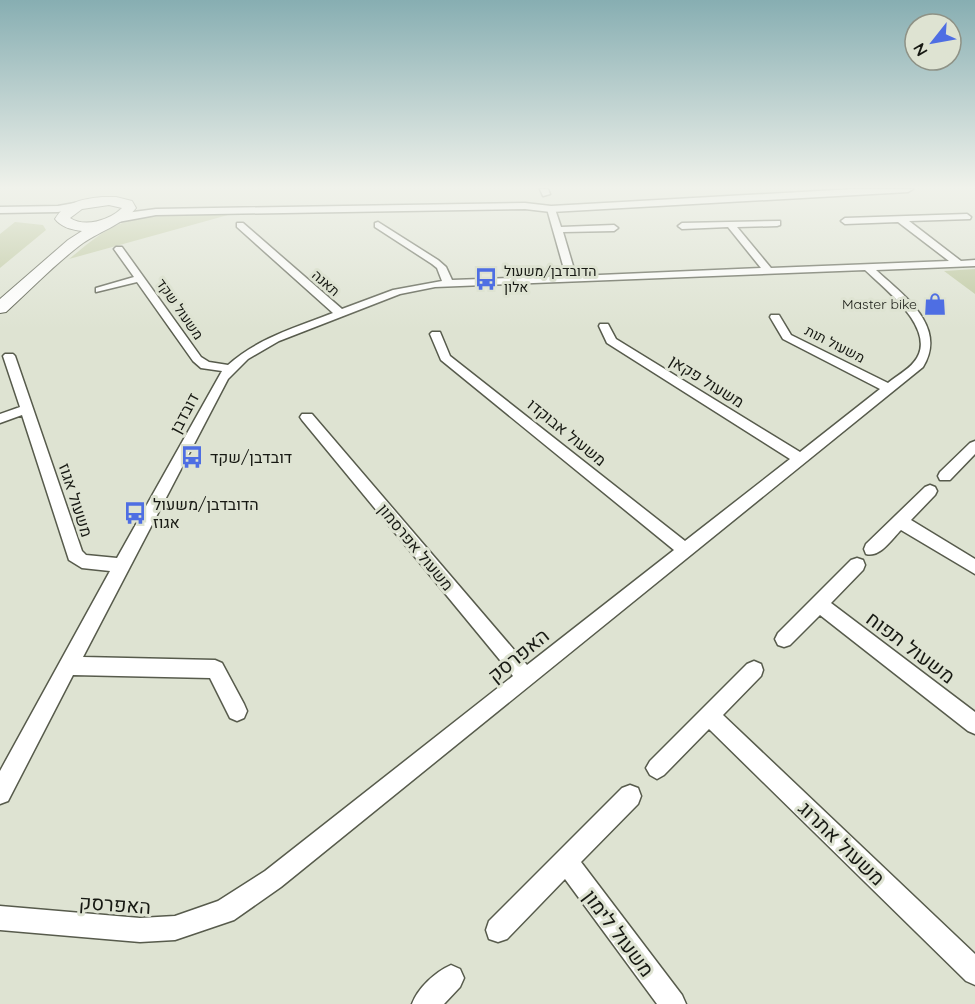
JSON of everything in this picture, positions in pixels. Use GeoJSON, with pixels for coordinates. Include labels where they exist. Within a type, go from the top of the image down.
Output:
{"type":"FeatureCollection","features":[{"type":"Feature","properties":{"kind":"highway"},"geometry":{"type":"LineString","coordinates":[[0,289],[60,236]]}},
{"type":"Feature","properties":{"kind":"highway"},"geometry":{"type":"LineString","coordinates":[[0,308],[73,243],[85,236]]}},
{"type":"Feature","properties":{"kind":"street","name":"תאנה"},"geometry":{"type":"LineString","coordinates":[[252,236],[341,314]]}},
{"type":"Feature","properties":{"kind":"street"},"geometry":{"type":"LineString","coordinates":[[395,236],[441,267],[448,283]]}},
{"type":"Feature","properties":{"kind":"street"},"geometry":{"type":"LineString","coordinates":[[559,236],[572,278]]}},
{"type":"Feature","properties":{"kind":"street"},"geometry":{"type":"LineString","coordinates":[[740,236],[768,271]]}},
{"type":"Feature","properties":{"kind":"street"},"geometry":{"type":"LineString","coordinates":[[922,236],[959,264]]}},
{"type":"Feature","properties":{"kind":"street","name":"משעול שקד"},"geometry":{"type":"LineString","coordinates":[[119,249],[197,359],[205,365],[230,369]]}},
{"type":"Feature","properties":{"kind":"street","name":"דובדבן"},"geometry":{"type":"LineString","coordinates":[[0,793],[230,369],[266,343],[404,290],[448,283],[975,263]]}},
{"type":"Feature","properties":{"kind":"street","name":"האפרסק"},"geometry":{"type":"LineString","coordinates":[[0,918],[140,930],[175,928],[225,911],[273,879],[919,364],[927,352],[928,341],[925,330],[917,318],[867,267]]}},
{"type":"Feature","properties":{"kind":"street","name":"משעול שקד"},"geometry":{"type":"LineString","coordinates":[[100,290],[140,278]]}},
{"type":"Feature","properties":{"kind":"street","name":"משעול תות"},"geometry":{"type":"LineString","coordinates":[[775,317],[787,337],[890,388]]}},
{"type":"Feature","properties":{"kind":"street","name":"משעול פקאן"},"geometry":{"type":"LineString","coordinates":[[604,326],[611,341],[801,459]]}},
{"type":"Feature","properties":{"kind":"street","name":"משעול אבוקדו"},"geometry":{"type":"LineString","coordinates":[[436,334],[444,358],[686,551]]}},
{"type":"Feature","properties":{"kind":"street","name":"משעול אגוז"},"geometry":{"type":"LineString","coordinates":[[9,356],[75,555],[82,561],[122,566]]}},
{"type":"Feature","properties":{"kind":"street"},"geometry":{"type":"LineString","coordinates":[[0,419],[27,409]]}},
{"type":"Feature","properties":{"kind":"street","name":"משעול אפרסמון"},"geometry":{"type":"LineString","coordinates":[[307,417],[526,678]]}},
{"type":"Feature","properties":{"kind":"street"},"geometry":{"type":"LineString","coordinates":[[945,476],[972,453]]}},
{"type":"Feature","properties":{"kind":"street"},"geometry":{"type":"LineString","coordinates":[[872,549],[930,491]]}},
{"type":"Feature","properties":{"kind":"street"},"geometry":{"type":"LineString","coordinates":[[900,521],[975,567]]}},
{"type":"Feature","properties":{"kind":"street"},"geometry":{"type":"LineString","coordinates":[[784,639],[857,566]]}},
{"type":"Feature","properties":{"kind":"street","name":"משעול תפוח"},"geometry":{"type":"LineString","coordinates":[[819,604],[975,724]]}},
{"type":"Feature","properties":{"kind":"street"},"geometry":{"type":"LineString","coordinates":[[69,666],[215,669],[237,711]]}},
{"type":"Feature","properties":{"kind":"street"},"geometry":{"type":"LineString","coordinates":[[657,768],[754,670]]}},
{"type":"Feature","properties":{"kind":"street","name":"משעול אתרוג"},"geometry":{"type":"LineString","coordinates":[[709,715],[975,972]]}},
{"type":"Feature","properties":{"kind":"street"},"geometry":{"type":"LineString","coordinates":[[498,930],[630,796]]}},
{"type":"Feature","properties":{"kind":"street","name":"משעול לימון"},"geometry":{"type":"LineString","coordinates":[[566,861],[673,1004]]}},
{"type":"Feature","properties":{"kind":"street"},"geometry":{"type":"LineString","coordinates":[[425,1004],[451,978]]}},
{"type":"Feature","properties":{"kind":"green space"},"geometry":{"type":"Polygon","coordinates":[[[0,236],[39,236],[0,268],[0,236]]]}},
{"type":"Feature","properties":{"kind":"green space"},"geometry":{"type":"Polygon","coordinates":[[[99,236],[153,236],[69,259],[99,236]]]}},
{"type":"Feature","properties":{"kind":"green space"},"geometry":{"type":"Polygon","coordinates":[[[975,269],[975,294],[944,271],[975,269]]]}},
{"type":"Feature","properties":{"kind":"place","name":"הדובדבן/משעול אלון"},"geometry":{"type":"Point","coordinates":[486,279]}},
{"type":"Feature","properties":{"kind":"place","name":"Master bike"},"geometry":{"type":"Point","coordinates":[935,304]}},
{"type":"Feature","properties":{"kind":"place","name":"דובדבן/שקד"},"geometry":{"type":"Point","coordinates":[192,457]}},
{"type":"Feature","properties":{"kind":"place","name":"הדובדבן/משעול אגוז"},"geometry":{"type":"Point","coordinates":[135,513]}}]}
